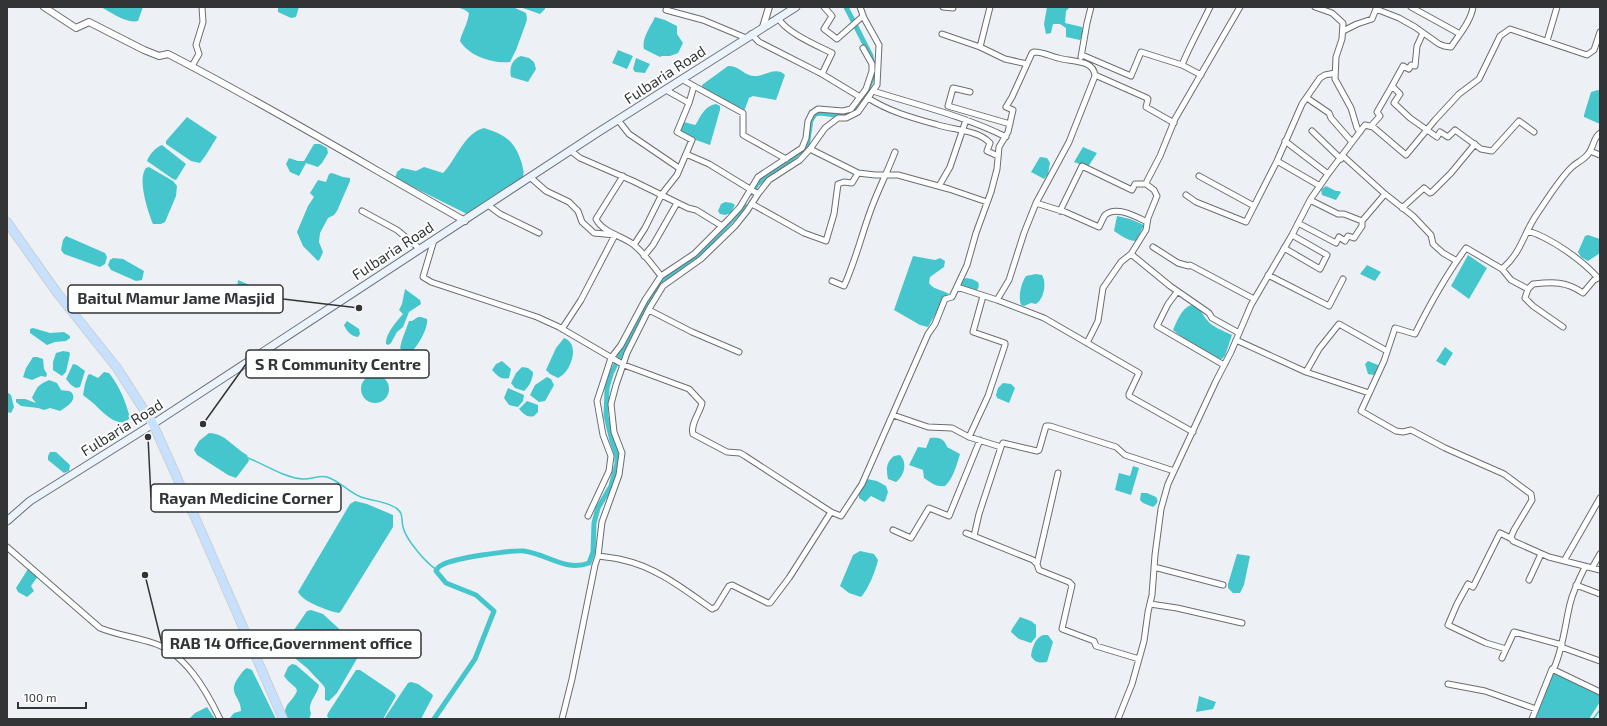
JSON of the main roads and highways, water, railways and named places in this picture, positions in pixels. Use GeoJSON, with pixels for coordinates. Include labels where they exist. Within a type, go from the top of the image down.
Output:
{"type":"FeatureCollection","features":[{"type":"Feature","properties":{"kind":"highway"},"geometry":{"type":"LineString","coordinates":[[7,222],[58,294],[118,368],[153,424],[283,719]]}},
{"type":"Feature","properties":{"kind":"main road","name":"Fulbaria Road"},"geometry":{"type":"LineString","coordinates":[[7,521],[30,501],[153,424],[530,177],[683,80],[748,36],[796,7]]}},
{"type":"Feature","properties":{"kind":"water"},"geometry":{"type":"Polygon","coordinates":[[[101,7],[143,7],[138,21],[129,21],[101,7]]]}},
{"type":"Feature","properties":{"kind":"water"},"geometry":{"type":"Polygon","coordinates":[[[278,7],[299,7],[296,17],[291,18],[278,12],[278,7]]]}},
{"type":"Feature","properties":{"kind":"water"},"geometry":{"type":"Polygon","coordinates":[[[457,7],[513,7],[526,13],[526,23],[510,62],[496,62],[482,58],[469,51],[464,46],[460,41],[469,13],[457,7]]]}},
{"type":"Feature","properties":{"kind":"water"},"geometry":{"type":"Polygon","coordinates":[[[520,7],[545,7],[545,9],[540,14],[520,7]]]}},
{"type":"Feature","properties":{"kind":"water"},"geometry":{"type":"Polygon","coordinates":[[[1047,7],[1070,7],[1066,11],[1065,23],[1082,27],[1082,37],[1080,40],[1066,37],[1066,28],[1060,24],[1053,24],[1051,33],[1046,34],[1044,24],[1047,7]]]}},
{"type":"Feature","properties":{"kind":"water"},"geometry":{"type":"Polygon","coordinates":[[[655,17],[677,26],[677,34],[683,43],[678,53],[660,57],[644,49],[643,45],[645,37],[655,17]]]}},
{"type":"Feature","properties":{"kind":"water"},"geometry":{"type":"Polygon","coordinates":[[[618,50],[633,56],[627,69],[612,63],[618,50]]]}},
{"type":"Feature","properties":{"kind":"water"},"geometry":{"type":"Polygon","coordinates":[[[521,56],[529,58],[534,62],[536,69],[528,82],[511,77],[510,70],[512,64],[515,59],[521,56]]]}},
{"type":"Feature","properties":{"kind":"water"},"geometry":{"type":"Polygon","coordinates":[[[636,58],[650,64],[645,73],[635,72],[633,69],[636,58]]]}},
{"type":"Feature","properties":{"kind":"water"},"geometry":{"type":"Polygon","coordinates":[[[728,66],[735,67],[751,76],[759,76],[774,71],[782,72],[785,75],[776,100],[753,96],[749,98],[744,111],[702,88],[702,85],[728,66]]]}},
{"type":"Feature","properties":{"kind":"water"},"geometry":{"type":"Polygon","coordinates":[[[1598,90],[1600,91],[1600,124],[1584,117],[1591,92],[1598,90]]]}},
{"type":"Feature","properties":{"kind":"water"},"geometry":{"type":"Polygon","coordinates":[[[716,104],[720,106],[720,110],[710,145],[679,132],[684,122],[695,125],[706,109],[716,104]]]}},
{"type":"Feature","properties":{"kind":"water"},"geometry":{"type":"Polygon","coordinates":[[[187,117],[217,137],[200,163],[191,161],[166,144],[166,141],[187,117]]]}},
{"type":"Feature","properties":{"kind":"water"},"geometry":{"type":"Polygon","coordinates":[[[484,128],[504,136],[513,144],[524,172],[522,179],[467,214],[395,178],[397,172],[402,168],[416,171],[424,167],[443,173],[471,135],[484,128]]]}},
{"type":"Feature","properties":{"kind":"water"},"geometry":{"type":"Polygon","coordinates":[[[314,144],[320,144],[327,148],[328,153],[322,163],[318,167],[306,163],[299,176],[290,172],[286,164],[289,158],[304,161],[314,144]]]}},
{"type":"Feature","properties":{"kind":"water"},"geometry":{"type":"Polygon","coordinates":[[[162,145],[186,164],[176,180],[147,161],[149,156],[162,145]]]}},
{"type":"Feature","properties":{"kind":"water"},"geometry":{"type":"Polygon","coordinates":[[[1083,147],[1097,153],[1088,167],[1074,162],[1083,147]]]}},
{"type":"Feature","properties":{"kind":"water"},"geometry":{"type":"Polygon","coordinates":[[[1040,157],[1047,158],[1050,163],[1048,174],[1044,179],[1031,172],[1040,157]]]}},
{"type":"Feature","properties":{"kind":"water"},"geometry":{"type":"Polygon","coordinates":[[[149,167],[173,181],[177,186],[176,196],[165,222],[161,224],[153,224],[144,196],[144,173],[146,168],[149,167]]]}},
{"type":"Feature","properties":{"kind":"water"},"geometry":{"type":"Polygon","coordinates":[[[332,173],[350,178],[350,181],[337,211],[334,215],[328,218],[320,233],[319,242],[323,252],[318,261],[303,246],[297,232],[308,206],[314,197],[310,193],[318,180],[326,182],[329,174],[332,173]]]}},
{"type":"Feature","properties":{"kind":"water"},"geometry":{"type":"Polygon","coordinates":[[[1326,186],[1341,192],[1336,200],[1322,195],[1321,190],[1326,186]]]}},
{"type":"Feature","properties":{"kind":"water"},"geometry":{"type":"Polygon","coordinates":[[[725,202],[735,205],[731,213],[725,215],[720,214],[718,211],[721,204],[725,202]]]}},
{"type":"Feature","properties":{"kind":"water"},"geometry":{"type":"Polygon","coordinates":[[[1117,216],[1130,219],[1144,225],[1136,241],[1127,239],[1114,231],[1117,216]]]}},
{"type":"Feature","properties":{"kind":"water"},"geometry":{"type":"Polygon","coordinates":[[[1588,235],[1600,239],[1600,253],[1588,261],[1581,257],[1578,252],[1585,236],[1588,235]]]}},
{"type":"Feature","properties":{"kind":"water"},"geometry":{"type":"Polygon","coordinates":[[[66,236],[105,253],[107,257],[105,264],[100,267],[64,254],[61,250],[63,240],[66,236]]]}},
{"type":"Feature","properties":{"kind":"water"},"geometry":{"type":"Polygon","coordinates":[[[1468,255],[1487,268],[1469,299],[1451,286],[1468,255]]]}},
{"type":"Feature","properties":{"kind":"water"},"geometry":{"type":"Polygon","coordinates":[[[913,256],[935,260],[940,258],[945,261],[944,267],[930,277],[929,283],[931,286],[946,292],[951,296],[945,298],[928,327],[920,325],[894,310],[913,256]]]}},
{"type":"Feature","properties":{"kind":"water"},"geometry":{"type":"Polygon","coordinates":[[[113,258],[123,259],[144,271],[142,280],[136,281],[111,270],[108,265],[110,260],[113,258]]]}},
{"type":"Feature","properties":{"kind":"water"},"geometry":{"type":"Polygon","coordinates":[[[1367,265],[1381,272],[1375,281],[1360,274],[1367,265]]]}},
{"type":"Feature","properties":{"kind":"water"},"geometry":{"type":"Polygon","coordinates":[[[1036,274],[1042,275],[1044,278],[1043,295],[1036,304],[1031,303],[1024,306],[1021,305],[1020,294],[1024,279],[1026,276],[1036,274]]]}},
{"type":"Feature","properties":{"kind":"water"},"geometry":{"type":"Polygon","coordinates":[[[966,278],[978,282],[979,285],[975,292],[959,287],[966,278]]]}},
{"type":"Feature","properties":{"kind":"water"},"geometry":{"type":"Polygon","coordinates":[[[238,280],[259,289],[264,294],[263,296],[259,298],[240,291],[237,287],[238,280]]]}},
{"type":"Feature","properties":{"kind":"water"},"geometry":{"type":"Polygon","coordinates":[[[405,289],[420,300],[421,304],[409,312],[403,327],[397,332],[391,343],[388,345],[386,344],[387,336],[403,314],[399,310],[402,304],[405,289]]]}},
{"type":"Feature","properties":{"kind":"water"},"geometry":{"type":"Polygon","coordinates":[[[1191,305],[1199,310],[1212,325],[1232,335],[1225,356],[1222,359],[1205,352],[1173,330],[1182,312],[1191,305]]]}},
{"type":"Feature","properties":{"kind":"water"},"geometry":{"type":"Polygon","coordinates":[[[418,317],[427,319],[426,328],[417,345],[407,355],[400,348],[402,340],[409,321],[412,321],[418,317]]]}},
{"type":"Feature","properties":{"kind":"water"},"geometry":{"type":"Polygon","coordinates":[[[347,321],[359,329],[360,334],[358,337],[351,335],[346,330],[344,325],[347,321]]]}},
{"type":"Feature","properties":{"kind":"water"},"geometry":{"type":"Polygon","coordinates":[[[33,328],[50,333],[64,332],[70,336],[70,338],[66,341],[55,342],[47,345],[30,333],[30,329],[33,328]]]}},
{"type":"Feature","properties":{"kind":"water"},"geometry":{"type":"Polygon","coordinates":[[[564,338],[569,341],[573,352],[567,370],[558,378],[546,370],[556,348],[564,338]]]}},
{"type":"Feature","properties":{"kind":"water"},"geometry":{"type":"Polygon","coordinates":[[[1445,347],[1453,353],[1445,366],[1436,361],[1445,347]]]}},
{"type":"Feature","properties":{"kind":"water"},"geometry":{"type":"Polygon","coordinates":[[[63,351],[69,352],[70,354],[66,372],[62,376],[53,370],[53,362],[56,353],[63,351]]]}},
{"type":"Feature","properties":{"kind":"water"},"geometry":{"type":"Polygon","coordinates":[[[33,357],[43,359],[44,369],[47,374],[46,377],[41,376],[32,380],[23,377],[26,368],[33,357]]]}},
{"type":"Feature","properties":{"kind":"water"},"geometry":{"type":"Polygon","coordinates":[[[502,361],[511,369],[509,378],[501,378],[492,370],[496,364],[502,361]]]}},
{"type":"Feature","properties":{"kind":"water"},"geometry":{"type":"Polygon","coordinates":[[[1368,361],[1378,365],[1378,369],[1374,375],[1368,374],[1365,364],[1368,361]]]}},
{"type":"Feature","properties":{"kind":"water"},"geometry":{"type":"Polygon","coordinates":[[[73,364],[85,371],[80,387],[76,388],[66,379],[73,364]]]}},
{"type":"Feature","properties":{"kind":"water"},"geometry":{"type":"Polygon","coordinates":[[[522,367],[528,368],[533,372],[530,383],[524,391],[515,388],[511,383],[516,373],[522,367]]]}},
{"type":"Feature","properties":{"kind":"water"},"geometry":{"type":"Polygon","coordinates":[[[104,372],[109,373],[127,406],[130,418],[125,421],[115,421],[110,418],[83,395],[88,375],[90,374],[98,378],[104,372]]]}},
{"type":"Feature","properties":{"kind":"water"},"geometry":{"type":"Polygon","coordinates":[[[375,375],[385,379],[389,389],[385,399],[375,403],[365,399],[361,389],[365,379],[375,375]]]}},
{"type":"Feature","properties":{"kind":"water"},"geometry":{"type":"Polygon","coordinates":[[[547,377],[551,379],[554,385],[545,401],[539,402],[530,395],[535,385],[547,377]]]}},
{"type":"Feature","properties":{"kind":"water"},"geometry":{"type":"Polygon","coordinates":[[[49,380],[57,383],[61,390],[70,391],[73,395],[72,401],[65,408],[60,411],[50,408],[44,410],[21,406],[16,402],[16,399],[25,399],[36,403],[32,398],[35,391],[40,385],[49,380]]]}},
{"type":"Feature","properties":{"kind":"water"},"geometry":{"type":"Polygon","coordinates":[[[1003,383],[1011,384],[1015,388],[1009,403],[997,398],[996,395],[998,388],[1003,383]]]}},
{"type":"Feature","properties":{"kind":"water"},"geometry":{"type":"Polygon","coordinates":[[[508,388],[524,395],[523,401],[518,407],[509,405],[504,398],[508,388]]]}},
{"type":"Feature","properties":{"kind":"water"},"geometry":{"type":"Polygon","coordinates":[[[7,392],[11,395],[14,407],[11,413],[7,412],[7,392]]]}},
{"type":"Feature","properties":{"kind":"water"},"geometry":{"type":"Polygon","coordinates":[[[527,401],[538,405],[538,412],[534,416],[527,416],[519,409],[527,401]]]}},
{"type":"Feature","properties":{"kind":"water"},"geometry":{"type":"Polygon","coordinates":[[[209,433],[220,435],[247,455],[249,461],[236,478],[228,475],[197,455],[194,450],[199,441],[209,433]]]}},
{"type":"Feature","properties":{"kind":"water"},"geometry":{"type":"Polygon","coordinates":[[[930,438],[941,439],[947,447],[960,454],[956,467],[945,486],[939,486],[932,483],[924,478],[923,470],[909,465],[918,447],[926,448],[930,438]]]}},
{"type":"Feature","properties":{"kind":"water"},"geometry":{"type":"Polygon","coordinates":[[[50,452],[56,452],[70,465],[69,471],[64,473],[48,460],[50,452]]]}},
{"type":"Feature","properties":{"kind":"water"},"geometry":{"type":"Polygon","coordinates":[[[900,455],[904,462],[904,469],[903,473],[896,482],[888,479],[887,466],[891,458],[900,455]]]}},
{"type":"Feature","properties":{"kind":"water"},"geometry":{"type":"Polygon","coordinates":[[[1133,466],[1139,468],[1131,495],[1115,490],[1119,473],[1130,476],[1133,466]]]}},
{"type":"Feature","properties":{"kind":"water"},"geometry":{"type":"Polygon","coordinates":[[[867,479],[877,481],[886,486],[888,492],[885,501],[883,502],[871,496],[865,502],[859,498],[859,493],[867,479]]]}},
{"type":"Feature","properties":{"kind":"water"},"geometry":{"type":"Polygon","coordinates":[[[1141,493],[1147,493],[1156,497],[1156,504],[1153,507],[1143,503],[1140,500],[1141,493]]]}},
{"type":"Feature","properties":{"kind":"water"},"geometry":{"type":"Polygon","coordinates":[[[355,501],[367,504],[393,515],[393,527],[339,613],[310,603],[298,592],[350,504],[355,501]]]}},
{"type":"Feature","properties":{"kind":"water"},"geometry":{"type":"Polygon","coordinates":[[[860,551],[874,554],[878,560],[871,580],[861,597],[849,593],[840,586],[853,555],[860,551]]]}},
{"type":"Feature","properties":{"kind":"water"},"geometry":{"type":"Polygon","coordinates":[[[1237,554],[1250,556],[1244,585],[1240,593],[1233,593],[1228,588],[1228,584],[1237,554]]]}},
{"type":"Feature","properties":{"kind":"water"},"geometry":{"type":"Polygon","coordinates":[[[28,569],[38,576],[31,586],[34,591],[27,597],[18,592],[16,588],[28,569]]]}},
{"type":"Feature","properties":{"kind":"water"},"geometry":{"type":"Polygon","coordinates":[[[311,610],[323,614],[348,637],[362,644],[362,650],[337,693],[329,701],[325,700],[325,688],[323,685],[307,668],[286,651],[283,646],[307,611],[311,610]]]}},
{"type":"Feature","properties":{"kind":"water"},"geometry":{"type":"Polygon","coordinates":[[[1020,617],[1031,621],[1036,625],[1036,637],[1031,643],[1019,639],[1011,632],[1020,617]]]}},
{"type":"Feature","properties":{"kind":"water"},"geometry":{"type":"Polygon","coordinates":[[[1043,635],[1048,635],[1053,642],[1047,662],[1036,661],[1031,656],[1036,641],[1043,635]]]}},
{"type":"Feature","properties":{"kind":"water"},"geometry":{"type":"Polygon","coordinates":[[[292,664],[296,665],[319,685],[311,704],[311,715],[309,719],[286,719],[286,707],[297,691],[296,688],[284,676],[288,667],[292,664]]]}},
{"type":"Feature","properties":{"kind":"water"},"geometry":{"type":"Polygon","coordinates":[[[247,668],[252,670],[276,719],[229,719],[234,713],[241,711],[234,688],[238,678],[247,668]]]}},
{"type":"Feature","properties":{"kind":"water"},"geometry":{"type":"Polygon","coordinates":[[[356,670],[360,670],[394,693],[396,696],[383,719],[329,719],[327,716],[328,713],[356,670]]]}},
{"type":"Feature","properties":{"kind":"water"},"geometry":{"type":"Polygon","coordinates":[[[1553,673],[1600,695],[1600,702],[1589,719],[1535,719],[1553,673]]]}},
{"type":"Feature","properties":{"kind":"water"},"geometry":{"type":"Polygon","coordinates":[[[411,682],[418,684],[433,696],[421,719],[384,719],[408,683],[411,682]]]}},
{"type":"Feature","properties":{"kind":"water"},"geometry":{"type":"Polygon","coordinates":[[[1199,696],[1216,702],[1213,709],[1196,712],[1199,696]]]}},
{"type":"Feature","properties":{"kind":"water"},"geometry":{"type":"Polygon","coordinates":[[[207,707],[215,719],[189,719],[195,713],[207,707]]]}},
{"type":"Feature","properties":{"kind":"waterway"},"geometry":{"type":"LineString","coordinates":[[751,193],[757,184],[807,147],[811,120],[815,114],[821,113],[842,116],[861,107],[874,73],[871,56],[846,7]]}},
{"type":"Feature","properties":{"kind":"waterway"},"geometry":{"type":"LineString","coordinates":[[434,719],[475,659],[494,611],[476,595],[446,583],[436,570],[441,565],[448,562],[482,555],[517,551],[532,553],[564,564],[581,565],[589,563],[593,552],[594,523],[598,508],[611,486],[617,464],[617,455],[606,416],[607,388],[611,374],[637,321],[659,283],[697,257],[744,205]]}},
{"type":"Feature","properties":{"kind":"waterway"},"geometry":{"type":"LineString","coordinates":[[248,458],[295,478],[305,479],[327,477],[361,497],[383,502],[396,508],[401,514],[403,527],[408,538],[422,557],[437,570]]}},
{"type":"Feature","properties":{"kind":"waterway"},"geometry":{"type":"LineString","coordinates":[[1593,719],[1600,710]]}},
{"type":"Feature","properties":{"kind":"place","name":"Baitul Mamur Jame Masjid"},"geometry":{"type":"Point","coordinates":[359,308]}},
{"type":"Feature","properties":{"kind":"place","name":"S R Community Centre"},"geometry":{"type":"Point","coordinates":[203,424]}},
{"type":"Feature","properties":{"kind":"place","name":"Rayan Medicine Corner"},"geometry":{"type":"Point","coordinates":[148,437]}},
{"type":"Feature","properties":{"kind":"place","name":"RAB 14 Office,Government office"},"geometry":{"type":"Point","coordinates":[145,575]}}]}
